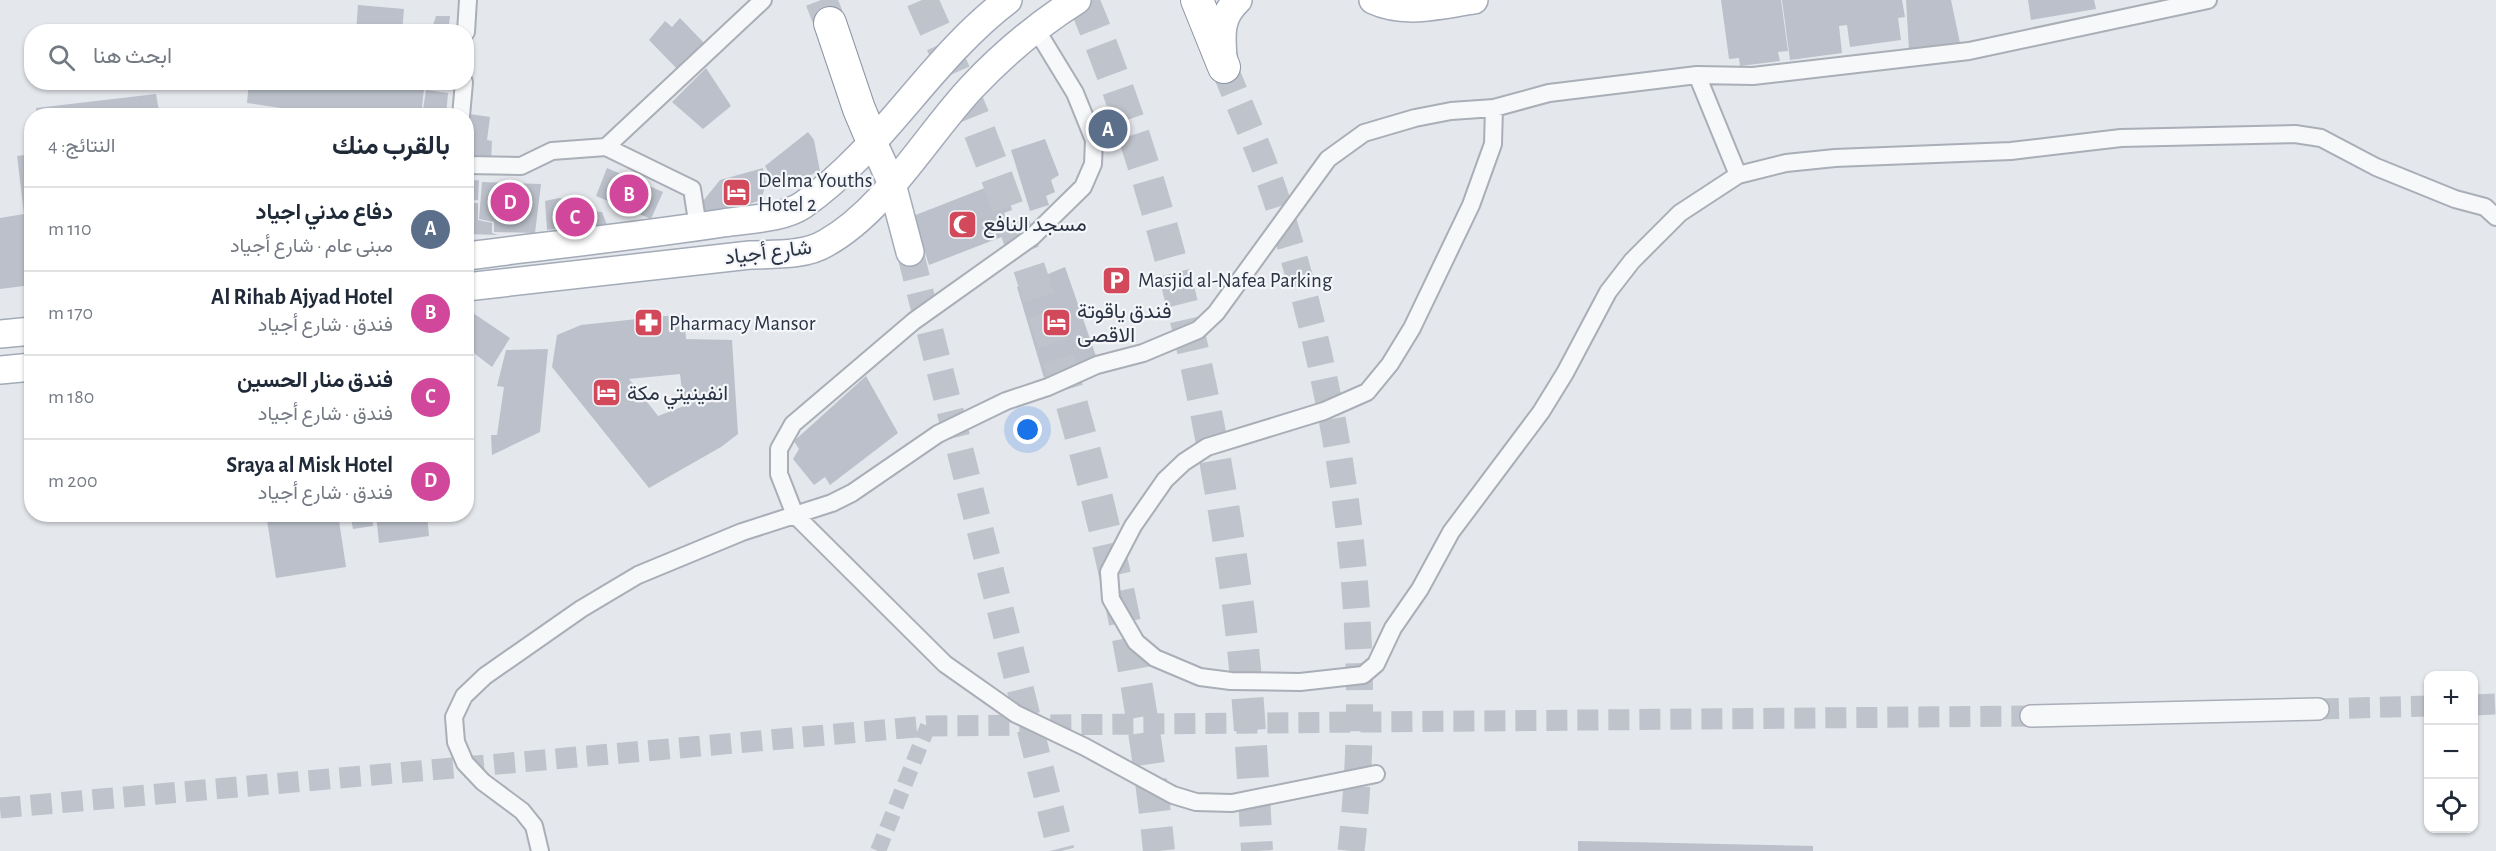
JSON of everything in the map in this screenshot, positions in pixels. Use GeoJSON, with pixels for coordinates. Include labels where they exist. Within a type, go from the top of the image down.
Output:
{"type":"FeatureCollection","features":[{"type":"Feature","properties":{"kind":"highway"},"geometry":{"type":"LineString","coordinates":[[1197,0],[1224,67]]}},
{"type":"Feature","properties":{"kind":"highway"},"geometry":{"type":"LineString","coordinates":[[830,23],[859,109],[873,142]]}},
{"type":"Feature","properties":{"kind":"main road","name":"شارع أجياد"},"geometry":{"type":"LineString","coordinates":[[474,255],[698,227],[775,215],[800,207],[873,142],[929,75],[1008,0]]}},
{"type":"Feature","properties":{"kind":"main road","name":"شارع أجياد"},"geometry":{"type":"LineString","coordinates":[[474,286],[750,255],[789,254],[824,245],[851,226],[892,184],[971,88],[1036,29],[1077,0]]}},
{"type":"Feature","properties":{"kind":"main road"},"geometry":{"type":"LineString","coordinates":[[1224,67],[1221,27],[1228,9],[1238,0]]}},
{"type":"Feature","properties":{"kind":"main road"},"geometry":{"type":"LineString","coordinates":[[1372,0],[1412,9],[1474,0]]}},
{"type":"Feature","properties":{"kind":"main road"},"geometry":{"type":"LineString","coordinates":[[873,142],[892,184],[910,252]]}},
{"type":"Feature","properties":{"kind":"main road"},"geometry":{"type":"LineString","coordinates":[[0,334],[24,332]]}},
{"type":"Feature","properties":{"kind":"main road"},"geometry":{"type":"LineString","coordinates":[[0,370],[24,368]]}},
{"type":"Feature","properties":{"kind":"street"},"geometry":{"type":"LineString","coordinates":[[466,24],[468,0]]}},
{"type":"Feature","properties":{"kind":"street"},"geometry":{"type":"LineString","coordinates":[[606,147],[763,0]]}},
{"type":"Feature","properties":{"kind":"street"},"geometry":{"type":"LineString","coordinates":[[540,851],[534,826],[522,811],[483,782],[465,763],[456,742],[454,717],[464,696],[485,676],[581,609],[638,575],[742,532],[832,503],[852,493],[938,434],[1006,401],[1097,365],[1143,353],[1198,330],[1216,314],[1328,159],[1364,133],[1451,111],[1494,108],[1549,93],[1697,75],[1753,76],[1969,51],[2208,0]]}},
{"type":"Feature","properties":{"kind":"street"},"geometry":{"type":"LineString","coordinates":[[1036,29],[1075,93],[1094,140],[1093,164],[1083,187],[1032,237],[915,321],[793,424],[779,449],[779,474],[795,515],[945,664],[1016,714],[1085,747],[1173,795],[1196,802],[1232,803],[1376,774]]}},
{"type":"Feature","properties":{"kind":"street"},"geometry":{"type":"LineString","coordinates":[[1697,75],[1738,175]]}},
{"type":"Feature","properties":{"kind":"street"},"geometry":{"type":"LineString","coordinates":[[462,108],[464,90]]}},
{"type":"Feature","properties":{"kind":"street"},"geometry":{"type":"LineString","coordinates":[[1494,108],[1493,144],[1471,205],[1412,328],[1390,364],[1367,392],[1324,411],[1207,447],[1184,462],[1165,480],[1133,526],[1109,572],[1111,599],[1136,642],[1155,658],[1200,677],[1231,681],[1300,682],[1363,675],[1376,664],[1393,628],[1420,589],[1451,532],[1541,412],[1565,373],[1608,292],[1632,261],[1680,213],[1738,175],[1786,163],[1835,158],[2011,151],[2121,138],[2295,134],[2321,138],[2376,167],[2455,199],[2492,209]]}},
{"type":"Feature","properties":{"kind":"street"},"geometry":{"type":"LineString","coordinates":[[474,165],[521,166],[552,151],[606,147],[692,189],[698,227]]}},
{"type":"Feature","properties":{"kind":"street"},"geometry":{"type":"LineString","coordinates":[[2031,716],[2318,709]]}},
{"type":"Feature","properties":{"kind":"building"},"geometry":{"type":"Polygon","coordinates":[[[1721,0],[1781,0],[1788,51],[1778,52],[1780,61],[1740,66],[1739,58],[1729,59],[1721,0]]]}},
{"type":"Feature","properties":{"kind":"building"},"geometry":{"type":"Polygon","coordinates":[[[1782,0],[1902,0],[1905,17],[1898,18],[1901,40],[1850,47],[1847,25],[1839,26],[1842,53],[1790,60],[1782,0]]]}},
{"type":"Feature","properties":{"kind":"building"},"geometry":{"type":"Polygon","coordinates":[[[1906,0],[1951,0],[1960,43],[1909,50],[1906,0]]]}},
{"type":"Feature","properties":{"kind":"building"},"geometry":{"type":"Polygon","coordinates":[[[2028,0],[2094,0],[2096,9],[2031,20],[2028,0]]]}},
{"type":"Feature","properties":{"kind":"building"},"geometry":{"type":"Polygon","coordinates":[[[358,5],[404,9],[403,24],[357,24],[358,5]]]}},
{"type":"Feature","properties":{"kind":"building"},"geometry":{"type":"Polygon","coordinates":[[[436,16],[450,16],[449,24],[433,24],[436,16]]]}},
{"type":"Feature","properties":{"kind":"building"},"geometry":{"type":"Polygon","coordinates":[[[680,18],[706,45],[679,71],[649,40],[665,21],[672,27],[680,18]]]}},
{"type":"Feature","properties":{"kind":"building"},"geometry":{"type":"Polygon","coordinates":[[[706,68],[731,106],[703,129],[672,102],[706,68]]]}},
{"type":"Feature","properties":{"kind":"building"},"geometry":{"type":"Polygon","coordinates":[[[248,90],[424,90],[422,108],[281,108],[247,103],[248,90]]]}},
{"type":"Feature","properties":{"kind":"building"},"geometry":{"type":"Polygon","coordinates":[[[426,90],[448,93],[447,108],[423,108],[426,90]]]}},
{"type":"Feature","properties":{"kind":"building"},"geometry":{"type":"Polygon","coordinates":[[[156,94],[159,108],[36,108],[156,94]]]}},
{"type":"Feature","properties":{"kind":"building"},"geometry":{"type":"Polygon","coordinates":[[[474,115],[490,117],[487,140],[492,141],[491,160],[474,159],[474,115]]]}},
{"type":"Feature","properties":{"kind":"building"},"geometry":{"type":"Polygon","coordinates":[[[808,132],[814,140],[820,171],[778,188],[765,166],[808,132]]]}},
{"type":"Feature","properties":{"kind":"building"},"geometry":{"type":"Polygon","coordinates":[[[1045,139],[1059,175],[1051,180],[1055,192],[1046,196],[1049,205],[1030,211],[1011,150],[1045,139]]]}},
{"type":"Feature","properties":{"kind":"building"},"geometry":{"type":"Polygon","coordinates":[[[24,155],[24,214],[17,156],[24,155]]]}},
{"type":"Feature","properties":{"kind":"building"},"geometry":{"type":"Polygon","coordinates":[[[607,168],[663,192],[651,219],[596,196],[607,168]]]}},
{"type":"Feature","properties":{"kind":"building","name":"Delma Youths Hotel 2"},"geometry":{"type":"Polygon","coordinates":[[[763,168],[766,184],[761,200],[712,217],[695,211],[720,180],[763,168]]]}},
{"type":"Feature","properties":{"kind":"building"},"geometry":{"type":"Polygon","coordinates":[[[474,180],[479,180],[478,200],[474,200],[474,180]]]}},
{"type":"Feature","properties":{"kind":"building"},"geometry":{"type":"Polygon","coordinates":[[[482,182],[541,184],[535,233],[494,232],[494,222],[479,219],[482,182]]]}},
{"type":"Feature","properties":{"kind":"building","name":"مسجد النافع"},"geometry":{"type":"Polygon","coordinates":[[[995,184],[1001,201],[1009,199],[1012,210],[1004,213],[1012,233],[929,265],[913,216],[995,184]]]}},
{"type":"Feature","properties":{"kind":"building"},"geometry":{"type":"Polygon","coordinates":[[[559,198],[590,203],[590,211],[602,212],[607,225],[596,227],[594,224],[547,230],[545,201],[559,198]]]}},
{"type":"Feature","properties":{"kind":"building"},"geometry":{"type":"Polygon","coordinates":[[[474,203],[478,203],[478,220],[492,223],[492,233],[498,235],[474,234],[474,203]]]}},
{"type":"Feature","properties":{"kind":"building"},"geometry":{"type":"Polygon","coordinates":[[[24,214],[24,286],[0,289],[0,218],[24,214]]]}},
{"type":"Feature","properties":{"kind":"building","name":"فندق ياقوتة الاقصى"},"geometry":{"type":"Polygon","coordinates":[[[1065,267],[1097,359],[1044,378],[1017,287],[1065,267]]]}},
{"type":"Feature","properties":{"kind":"building"},"geometry":{"type":"Polygon","coordinates":[[[474,314],[510,338],[492,367],[474,353],[474,314]]]}},
{"type":"Feature","properties":{"kind":"building","name":"انفينيتي مكة"},"geometry":{"type":"Polygon","coordinates":[[[684,314],[686,339],[732,340],[738,434],[721,447],[649,488],[552,367],[557,335],[581,325],[684,314]],[[680,374],[629,379],[658,416],[684,406],[680,374]]]}},
{"type":"Feature","properties":{"kind":"building"},"geometry":{"type":"Polygon","coordinates":[[[548,349],[540,432],[492,455],[491,435],[497,435],[504,387],[497,386],[506,350],[548,349]]]}},
{"type":"Feature","properties":{"kind":"building"},"geometry":{"type":"Polygon","coordinates":[[[866,376],[898,433],[830,485],[825,477],[814,485],[793,459],[799,449],[794,441],[866,376]]]}},
{"type":"Feature","properties":{"kind":"building"},"geometry":{"type":"Polygon","coordinates":[[[267,522],[339,522],[346,567],[276,578],[267,522]]]}},
{"type":"Feature","properties":{"kind":"building"},"geometry":{"type":"Polygon","coordinates":[[[352,522],[373,522],[373,526],[353,529],[352,522]]]}},
{"type":"Feature","properties":{"kind":"building"},"geometry":{"type":"Polygon","coordinates":[[[377,522],[428,522],[429,536],[379,543],[377,522]]]}},
{"type":"Feature","properties":{"kind":"building"},"geometry":{"type":"Polygon","coordinates":[[[1578,841],[1813,846],[1813,851],[1578,851],[1578,841]]]}},
{"type":"Feature","properties":{"kind":"tunnel"},"geometry":{"type":"LineString","coordinates":[[821,0],[830,23]]}},
{"type":"Feature","properties":{"kind":"tunnel"},"geometry":{"type":"LineString","coordinates":[[922,0],[973,116],[1012,220],[1069,396],[1094,486],[1115,577],[1148,759],[1159,851]]}},
{"type":"Feature","properties":{"kind":"tunnel"},"geometry":{"type":"LineString","coordinates":[[1083,0],[1136,141],[1178,287],[1195,361],[1224,509],[1235,584],[1249,717],[1257,851]]}},
{"type":"Feature","properties":{"kind":"tunnel"},"geometry":{"type":"LineString","coordinates":[[1224,67],[1261,156],[1280,211],[1322,368],[1337,447],[1349,528],[1356,608],[1359,689],[1358,770],[1351,851]]}},
{"type":"Feature","properties":{"kind":"tunnel"},"geometry":{"type":"LineString","coordinates":[[910,252],[1061,851]]}},
{"type":"Feature","properties":{"kind":"tunnel"},"geometry":{"type":"LineString","coordinates":[[2478,705],[2496,704]]}},
{"type":"Feature","properties":{"kind":"tunnel"},"geometry":{"type":"LineString","coordinates":[[2318,709],[2424,706]]}},
{"type":"Feature","properties":{"kind":"tunnel"},"geometry":{"type":"LineString","coordinates":[[0,808],[928,726],[2031,716]]}},
{"type":"Feature","properties":{"kind":"tunnel"},"geometry":{"type":"LineString","coordinates":[[878,851],[928,726]]}},
{"type":"Feature","properties":{"kind":"place","name":"دفاع مدني اجياد"},"geometry":{"type":"Point","coordinates":[1108,129]}},
{"type":"Feature","properties":{"kind":"place","name":"Delma Youths Hotel 2"},"geometry":{"type":"Point","coordinates":[737,192]}},
{"type":"Feature","properties":{"kind":"place","name":"Al Rihab Ajyad Hotel"},"geometry":{"type":"Point","coordinates":[629,194]}},
{"type":"Feature","properties":{"kind":"place","name":"Sraya al Misk Hotel"},"geometry":{"type":"Point","coordinates":[510,202]}},
{"type":"Feature","properties":{"kind":"place","name":"فندق منار الحسين"},"geometry":{"type":"Point","coordinates":[575,217]}},
{"type":"Feature","properties":{"kind":"place","name":"مسجد النافع"},"geometry":{"type":"Point","coordinates":[962,224]}},
{"type":"Feature","properties":{"kind":"place","name":"Masjid al-Nafea Parking"},"geometry":{"type":"Point","coordinates":[1117,280]}},
{"type":"Feature","properties":{"kind":"place","name":"Pharmacy Mansor"},"geometry":{"type":"Point","coordinates":[648,323]}},
{"type":"Feature","properties":{"kind":"place","name":"فندق ياقوتة الاقصى"},"geometry":{"type":"Point","coordinates":[1056,323]}},
{"type":"Feature","properties":{"kind":"place","name":"انفينيتي مكة"},"geometry":{"type":"Point","coordinates":[606,393]}}]}
